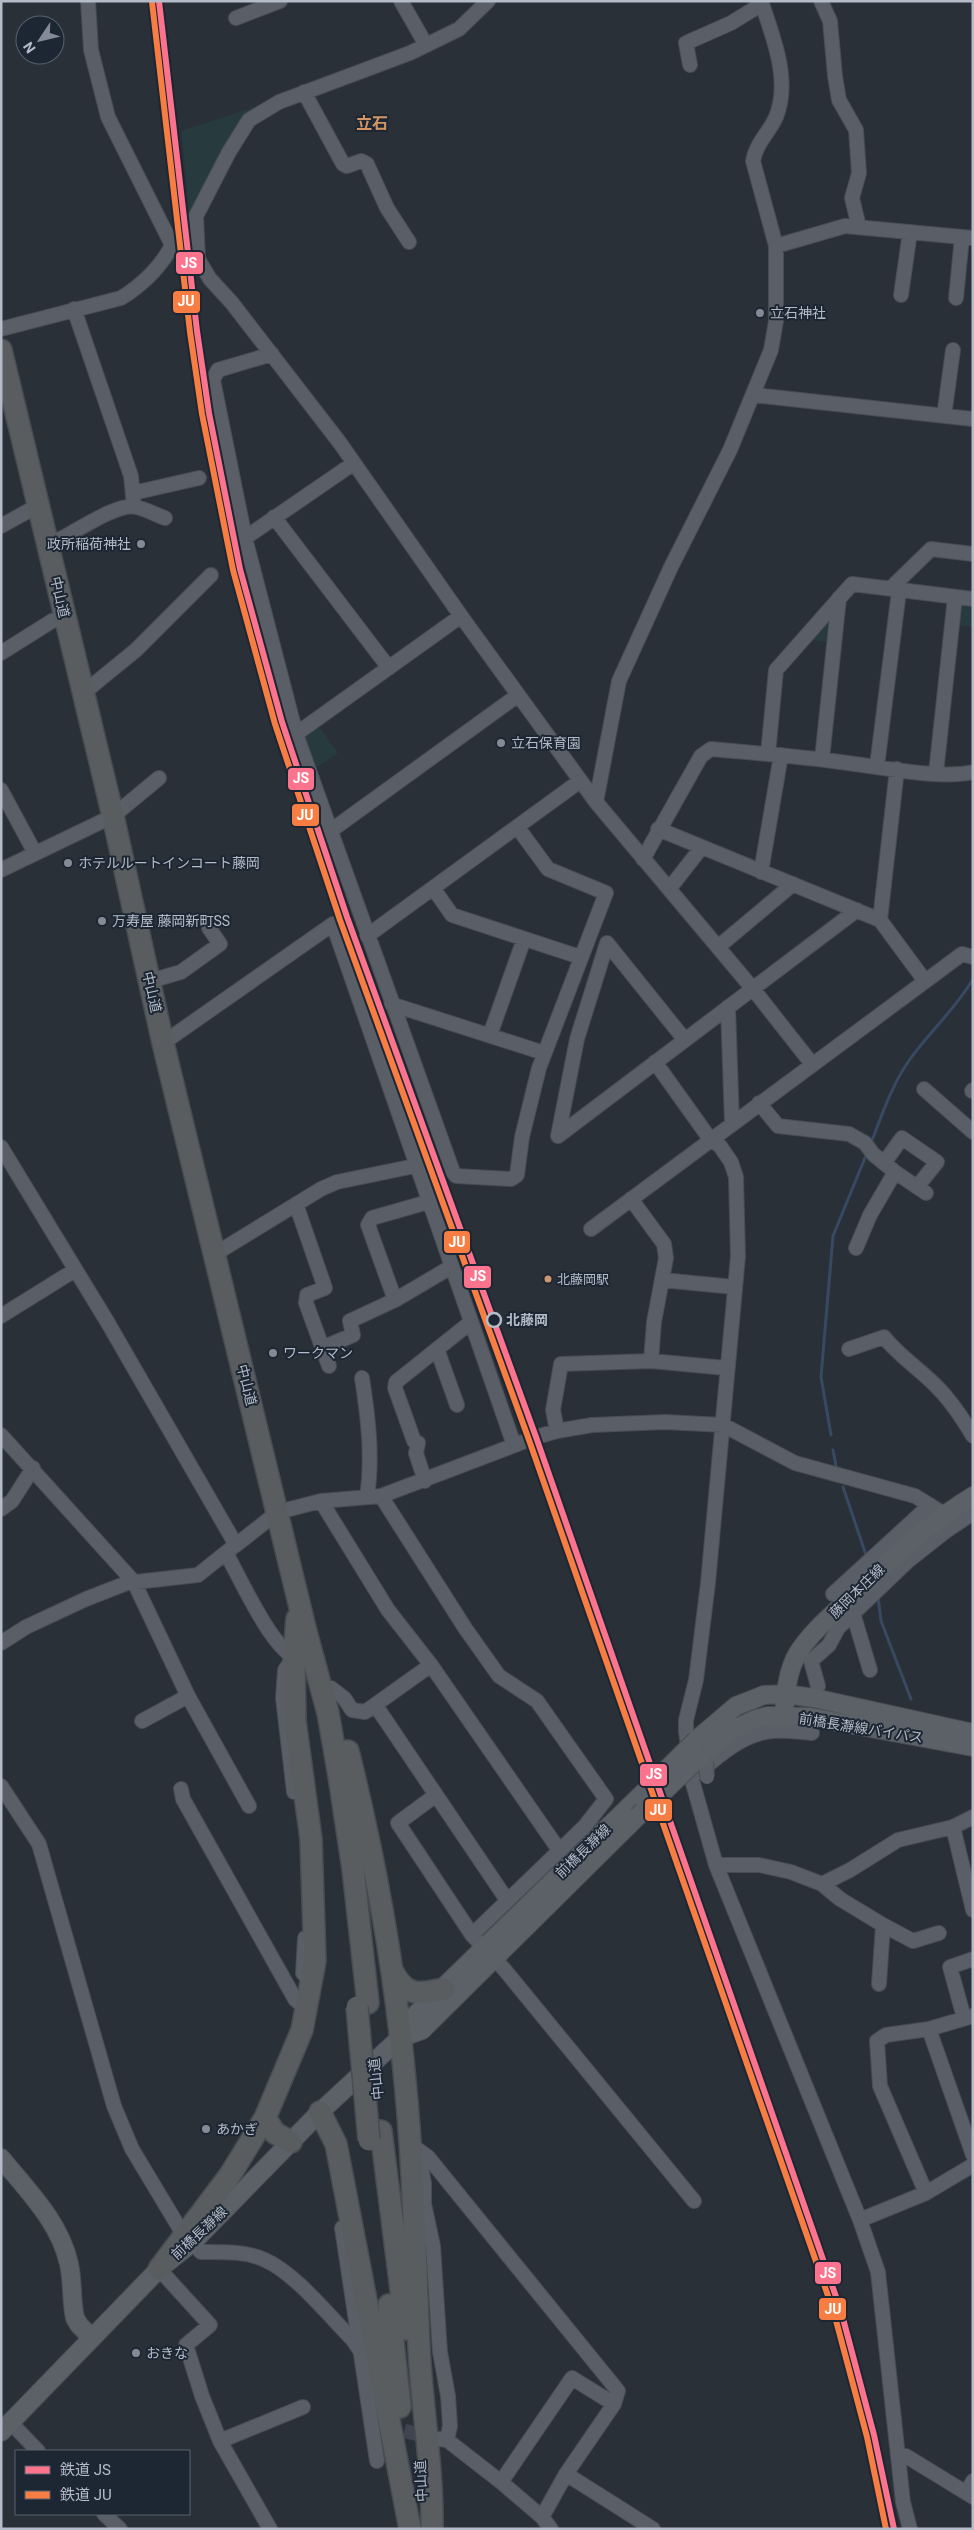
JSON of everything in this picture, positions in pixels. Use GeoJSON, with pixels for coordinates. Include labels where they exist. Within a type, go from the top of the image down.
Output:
{"type":"FeatureCollection","features":[{"type":"Feature","properties":{"kind":"highway","name":"中山道"},"geometry":{"type":"LineString","coordinates":[[1,350],[82,694],[113,816],[163,1043],[306,1632],[328,1713],[353,1869],[363,2005],[409,2478],[411,2529]]}},
{"type":"Feature","properties":{"kind":"highway"},"geometry":{"type":"LineString","coordinates":[[159,2269],[189,2237],[265,2118],[302,2030],[307,2010],[315,1961],[311,1839],[295,1721],[294,1657],[299,1599]]}},
{"type":"Feature","properties":{"kind":"highway"},"geometry":{"type":"LineString","coordinates":[[299,1599],[331,1688],[360,1801],[392,1969],[414,2147],[421,2380],[433,2502],[432,2529]]}},
{"type":"Feature","properties":{"kind":"highway"},"geometry":{"type":"LineString","coordinates":[[392,1969],[397,1980],[408,1990],[424,1993],[444,1989]]}},
{"type":"Feature","properties":{"kind":"highway"},"geometry":{"type":"LineString","coordinates":[[320,2112],[336,2144],[411,2529]]}},
{"type":"Feature","properties":{"kind":"highway"},"geometry":{"type":"LineString","coordinates":[[265,2118],[275,2133],[291,2142]]}},
{"type":"Feature","properties":{"kind":"highway","name":"中山道"},"geometry":{"type":"LineString","coordinates":[[375,2135],[412,2382],[423,2529]]}},
{"type":"Feature","properties":{"kind":"main road","name":"藤岡本庄線"},"geometry":{"type":"LineString","coordinates":[[784,1716],[785,1694],[794,1661],[803,1647],[827,1620],[937,1510],[973,1496]]}},
{"type":"Feature","properties":{"kind":"main road","name":"前橋長瀞線バイパス"},"geometry":{"type":"LineString","coordinates":[[785,1694],[814,1698],[973,1733]]}},
{"type":"Feature","properties":{"kind":"main road","name":"前橋長瀞線"},"geometry":{"type":"LineString","coordinates":[[400,2038],[422,2030],[483,1948],[638,1816],[701,1753],[723,1715],[749,1700],[764,1695],[785,1694]]}},
{"type":"Feature","properties":{"kind":"main road","name":"前橋長瀞線バイパス"},"geometry":{"type":"LineString","coordinates":[[701,1753],[721,1737],[745,1724],[768,1716],[811,1717],[973,1747]]}},
{"type":"Feature","properties":{"kind":"main road","name":"前橋長瀞線"},"geometry":{"type":"LineString","coordinates":[[189,2237],[400,2038],[412,2018],[444,1989],[483,1948],[640,1796],[701,1753]]}},
{"type":"Feature","properties":{"kind":"main road"},"geometry":{"type":"LineString","coordinates":[[1,2158],[36,2201],[59,2235],[70,2270],[74,2318],[79,2326],[92,2338]]}},
{"type":"Feature","properties":{"kind":"main road","name":"前橋長瀞線"},"geometry":{"type":"LineString","coordinates":[[6,2427],[159,2269]]}},
{"type":"Feature","properties":{"kind":"street"},"geometry":{"type":"LineString","coordinates":[[88,1],[91,50],[108,117],[172,245]]}},
{"type":"Feature","properties":{"kind":"street"},"geometry":{"type":"LineString","coordinates":[[236,18],[280,1]]}},
{"type":"Feature","properties":{"kind":"street"},"geometry":{"type":"LineString","coordinates":[[401,1],[426,45]]}},
{"type":"Feature","properties":{"kind":"street"},"geometry":{"type":"LineString","coordinates":[[488,1],[459,29],[426,45],[279,102],[249,120],[229,152],[196,216],[198,260],[210,279],[232,303],[272,354],[354,463],[461,616],[596,802],[753,989],[812,1064]]}},
{"type":"Feature","properties":{"kind":"street"},"geometry":{"type":"LineString","coordinates":[[821,1],[830,21],[834,76],[839,100],[856,130],[859,173],[852,198],[859,227]]}},
{"type":"Feature","properties":{"kind":"street"},"geometry":{"type":"LineString","coordinates":[[596,802],[619,681],[671,567],[730,450],[754,395],[770,350],[776,321],[776,246],[753,161],[755,150],[775,119],[781,102],[783,81],[762,3],[731,23],[686,43],[690,65]]}},
{"type":"Feature","properties":{"kind":"street"},"geometry":{"type":"LineString","coordinates":[[304,92],[343,164],[347,166],[362,161],[367,164],[387,208],[409,242]]}},
{"type":"Feature","properties":{"kind":"street"},"geometry":{"type":"LineString","coordinates":[[776,246],[845,226],[967,237],[956,298]]}},
{"type":"Feature","properties":{"kind":"street"},"geometry":{"type":"LineString","coordinates":[[902,295],[910,232]]}},
{"type":"Feature","properties":{"kind":"street"},"geometry":{"type":"LineString","coordinates":[[172,245],[197,243]]}},
{"type":"Feature","properties":{"kind":"street"},"geometry":{"type":"LineString","coordinates":[[1,328],[121,298],[134,290],[167,256],[172,245]]}},
{"type":"Feature","properties":{"kind":"street"},"geometry":{"type":"LineString","coordinates":[[74,309],[131,476],[133,500]]}},
{"type":"Feature","properties":{"kind":"street"},"geometry":{"type":"LineString","coordinates":[[944,416],[953,350]]}},
{"type":"Feature","properties":{"kind":"street"},"geometry":{"type":"LineString","coordinates":[[272,354],[218,370],[213,380],[245,538],[296,734],[329,832],[456,1176],[511,1179],[517,1175],[522,1137],[544,1053],[606,893],[548,869],[518,828]]}},
{"type":"Feature","properties":{"kind":"street"},"geometry":{"type":"LineString","coordinates":[[754,395],[973,419]]}},
{"type":"Feature","properties":{"kind":"street"},"geometry":{"type":"LineString","coordinates":[[245,538],[354,463]]}},
{"type":"Feature","properties":{"kind":"street"},"geometry":{"type":"LineString","coordinates":[[48,545],[61,540],[133,500],[199,478]]}},
{"type":"Feature","properties":{"kind":"street"},"geometry":{"type":"LineString","coordinates":[[133,500],[165,518]]}},
{"type":"Feature","properties":{"kind":"street"},"geometry":{"type":"LineString","coordinates":[[1,526],[39,505]]}},
{"type":"Feature","properties":{"kind":"street"},"geometry":{"type":"LineString","coordinates":[[274,518],[389,668]]}},
{"type":"Feature","properties":{"kind":"street"},"geometry":{"type":"LineString","coordinates":[[877,766],[899,591],[895,584],[931,549],[973,554]]}},
{"type":"Feature","properties":{"kind":"street"},"geometry":{"type":"LineString","coordinates":[[82,694],[136,650],[211,575]]}},
{"type":"Feature","properties":{"kind":"street"},"geometry":{"type":"LineString","coordinates":[[761,872],[774,754],[776,670],[852,584],[973,599]]}},
{"type":"Feature","properties":{"kind":"street"},"geometry":{"type":"LineString","coordinates":[[936,773],[955,597]]}},
{"type":"Feature","properties":{"kind":"street"},"geometry":{"type":"LineString","coordinates":[[822,759],[839,598]]}},
{"type":"Feature","properties":{"kind":"street"},"geometry":{"type":"LineString","coordinates":[[296,734],[461,616]]}},
{"type":"Feature","properties":{"kind":"street"},"geometry":{"type":"LineString","coordinates":[[1,653],[52,621],[65,617]]}},
{"type":"Feature","properties":{"kind":"street"},"geometry":{"type":"LineString","coordinates":[[329,832],[518,695]]}},
{"type":"Feature","properties":{"kind":"street"},"geometry":{"type":"LineString","coordinates":[[643,859],[658,829],[701,756],[707,751],[774,754],[936,773],[964,774],[973,772]]}},
{"type":"Feature","properties":{"kind":"street"},"geometry":{"type":"LineString","coordinates":[[880,920],[897,769]]}},
{"type":"Feature","properties":{"kind":"street"},"geometry":{"type":"LineString","coordinates":[[1,870],[113,816],[159,778]]}},
{"type":"Feature","properties":{"kind":"street"},"geometry":{"type":"LineString","coordinates":[[367,936],[518,828],[580,781]]}},
{"type":"Feature","properties":{"kind":"street"},"geometry":{"type":"LineString","coordinates":[[1,790],[35,852]]}},
{"type":"Feature","properties":{"kind":"street"},"geometry":{"type":"LineString","coordinates":[[658,829],[880,920],[925,981]]}},
{"type":"Feature","properties":{"kind":"street"},"geometry":{"type":"LineString","coordinates":[[669,889],[702,847]]}},
{"type":"Feature","properties":{"kind":"street"},"geometry":{"type":"LineString","coordinates":[[718,947],[793,884]]}},
{"type":"Feature","properties":{"kind":"street"},"geometry":{"type":"LineString","coordinates":[[433,888],[452,915],[580,957]]}},
{"type":"Feature","properties":{"kind":"street"},"geometry":{"type":"LineString","coordinates":[[685,1040],[607,942],[578,1039],[558,1136],[857,910]]}},
{"type":"Feature","properties":{"kind":"street"},"geometry":{"type":"LineString","coordinates":[[163,1043],[333,924],[415,1166],[452,1266],[514,1446]]}},
{"type":"Feature","properties":{"kind":"street"},"geometry":{"type":"LineString","coordinates":[[150,981],[181,972],[220,944],[209,928]]}},
{"type":"Feature","properties":{"kind":"street"},"geometry":{"type":"LineString","coordinates":[[490,1034],[524,939]]}},
{"type":"Feature","properties":{"kind":"street"},"geometry":{"type":"LineString","coordinates":[[592,1229],[710,1139],[962,954],[973,956]]}},
{"type":"Feature","properties":{"kind":"street"},"geometry":{"type":"LineString","coordinates":[[392,1004],[490,1034],[544,1053]]}},
{"type":"Feature","properties":{"kind":"street"},"geometry":{"type":"LineString","coordinates":[[728,1008],[732,1123]]}},
{"type":"Feature","properties":{"kind":"street"},"geometry":{"type":"LineString","coordinates":[[655,1062],[710,1139],[720,1146],[731,1162],[736,1177],[738,1256],[726,1368],[723,1425],[696,1680],[686,1720],[692,1780],[716,1865],[860,2220],[878,2272],[898,2456],[904,2502],[910,2529]]}},
{"type":"Feature","properties":{"kind":"street"},"geometry":{"type":"LineString","coordinates":[[924,1089],[973,1132]]}},
{"type":"Feature","properties":{"kind":"street"},"geometry":{"type":"LineString","coordinates":[[760,1103],[778,1126],[849,1134],[865,1143],[884,1163],[921,1190],[937,1162],[902,1138],[884,1163]]}},
{"type":"Feature","properties":{"kind":"street"},"geometry":{"type":"LineString","coordinates":[[1,1147],[76,1270],[231,1549],[284,1652],[294,1657]]}},
{"type":"Feature","properties":{"kind":"street"},"geometry":{"type":"LineString","coordinates":[[215,1254],[296,1204],[337,1182],[415,1166]]}},
{"type":"Feature","properties":{"kind":"street"},"geometry":{"type":"LineString","coordinates":[[856,1248],[870,1215],[895,1172]]}},
{"type":"Feature","properties":{"kind":"street"},"geometry":{"type":"LineString","coordinates":[[631,1199],[664,1244],[666,1258],[654,1322],[651,1361]]}},
{"type":"Feature","properties":{"kind":"street"},"geometry":{"type":"LineString","coordinates":[[396,1300],[368,1226],[372,1218],[428,1202]]}},
{"type":"Feature","properties":{"kind":"street"},"geometry":{"type":"LineString","coordinates":[[296,1204],[325,1288],[307,1295],[306,1303],[329,1366]]}},
{"type":"Feature","properties":{"kind":"street"},"geometry":{"type":"LineString","coordinates":[[322,1348],[353,1335],[350,1321],[396,1300],[452,1266]]}},
{"type":"Feature","properties":{"kind":"street"},"geometry":{"type":"LineString","coordinates":[[1,1316],[76,1270]]}},
{"type":"Feature","properties":{"kind":"street"},"geometry":{"type":"LineString","coordinates":[[662,1280],[734,1287]]}},
{"type":"Feature","properties":{"kind":"street"},"geometry":{"type":"LineString","coordinates":[[425,1481],[416,1453],[418,1443],[414,1441],[395,1388],[396,1382],[471,1322]]}},
{"type":"Feature","properties":{"kind":"street"},"geometry":{"type":"LineString","coordinates":[[848,1349],[884,1337],[897,1353],[939,1389],[962,1418],[973,1436]]}},
{"type":"Feature","properties":{"kind":"street"},"geometry":{"type":"LineString","coordinates":[[437,1348],[457,1405]]}},
{"type":"Feature","properties":{"kind":"street"},"geometry":{"type":"LineString","coordinates":[[557,1431],[553,1410],[561,1364],[651,1361],[726,1368]]}},
{"type":"Feature","properties":{"kind":"street"},"geometry":{"type":"LineString","coordinates":[[362,1378],[370,1476],[374,1496],[499,1676],[537,1701],[606,1799],[585,1826],[507,1900],[483,1948]]}},
{"type":"Feature","properties":{"kind":"street"},"geometry":{"type":"LineString","coordinates":[[1,1643],[26,1627],[86,1599],[134,1582],[198,1575],[278,1512],[321,1501],[374,1496],[425,1481],[557,1431],[592,1425],[665,1422],[723,1425],[795,1463],[915,1496],[937,1510],[834,1594]]}},
{"type":"Feature","properties":{"kind":"street"},"geometry":{"type":"LineString","coordinates":[[1,1435],[33,1468],[134,1582],[188,1696],[249,1806]]}},
{"type":"Feature","properties":{"kind":"street"},"geometry":{"type":"LineString","coordinates":[[1,1509],[12,1501],[33,1468]]}},
{"type":"Feature","properties":{"kind":"street"},"geometry":{"type":"LineString","coordinates":[[321,1501],[388,1610],[431,1666],[559,1850]]}},
{"type":"Feature","properties":{"kind":"street"},"geometry":{"type":"LineString","coordinates":[[818,1686],[811,1661],[829,1644],[838,1628],[908,1561],[946,1531],[973,1513]]}},
{"type":"Feature","properties":{"kind":"street"},"geometry":{"type":"LineString","coordinates":[[854,1613],[870,1670]]}},
{"type":"Feature","properties":{"kind":"street"},"geometry":{"type":"LineString","coordinates":[[331,1688],[344,1698],[352,1710],[365,1712],[431,1666]]}},
{"type":"Feature","properties":{"kind":"street"},"geometry":{"type":"LineString","coordinates":[[142,1721],[188,1696]]}},
{"type":"Feature","properties":{"kind":"street"},"geometry":{"type":"LineString","coordinates":[[376,1706],[507,1900]]}},
{"type":"Feature","properties":{"kind":"street"},"geometry":{"type":"LineString","coordinates":[[692,1780],[719,1756],[744,1740],[772,1731],[812,1733]]}},
{"type":"Feature","properties":{"kind":"street"},"geometry":{"type":"LineString","coordinates":[[701,1753],[707,1777]]}},
{"type":"Feature","properties":{"kind":"street"},"geometry":{"type":"LineString","coordinates":[[1,1786],[39,1844],[114,2106],[127,2138],[180,2229],[201,2252],[237,2253],[265,2260],[287,2273],[353,2340],[360,2352]]}},
{"type":"Feature","properties":{"kind":"street"},"geometry":{"type":"LineString","coordinates":[[180,1789],[183,1799],[295,1999],[307,2010]]}},
{"type":"Feature","properties":{"kind":"street"},"geometry":{"type":"LineString","coordinates":[[436,1795],[398,1823],[483,1948],[504,1969],[694,2201]]}},
{"type":"Feature","properties":{"kind":"street"},"geometry":{"type":"LineString","coordinates":[[822,1884],[850,1870],[898,1840],[953,1827],[973,1817]]}},
{"type":"Feature","properties":{"kind":"street"},"geometry":{"type":"LineString","coordinates":[[953,1827],[973,1910]]}},
{"type":"Feature","properties":{"kind":"street"},"geometry":{"type":"LineString","coordinates":[[716,1865],[759,1865],[791,1872],[822,1884],[840,1899],[912,1941],[938,1933]]}},
{"type":"Feature","properties":{"kind":"street"},"geometry":{"type":"LineString","coordinates":[[879,1984],[883,1925]]}},
{"type":"Feature","properties":{"kind":"street"},"geometry":{"type":"LineString","coordinates":[[926,2193],[880,2086],[877,2041],[886,2035],[929,2029],[968,2017],[950,1967],[973,1959]]}},
{"type":"Feature","properties":{"kind":"street"},"geometry":{"type":"LineString","coordinates":[[929,2029],[973,2155]]}},
{"type":"Feature","properties":{"kind":"street"},"geometry":{"type":"LineString","coordinates":[[414,2147],[428,2157],[616,2386],[618,2391],[614,2404],[566,2474],[546,2525],[501,2482],[443,2439],[450,2426],[448,2396],[436,2323],[437,2294],[433,2246],[424,2204],[424,2183],[414,2147]]}},
{"type":"Feature","properties":{"kind":"street"},"geometry":{"type":"LineString","coordinates":[[332,2161],[360,2352],[377,2425],[377,2461]]}},
{"type":"Feature","properties":{"kind":"street"},"geometry":{"type":"LineString","coordinates":[[860,2220],[926,2193],[973,2166]]}},
{"type":"Feature","properties":{"kind":"street"},"geometry":{"type":"LineString","coordinates":[[159,2269],[210,2326],[186,2345],[202,2396],[220,2441],[270,2529]]}},
{"type":"Feature","properties":{"kind":"street"},"geometry":{"type":"LineString","coordinates":[[501,2482],[572,2378],[614,2404]]}},
{"type":"Feature","properties":{"kind":"street"},"geometry":{"type":"LineString","coordinates":[[220,2441],[303,2406]]}},
{"type":"Feature","properties":{"kind":"street"},"geometry":{"type":"LineString","coordinates":[[6,2427],[37,2450]]}},
{"type":"Feature","properties":{"kind":"street"},"geometry":{"type":"LineString","coordinates":[[898,2456],[906,2456],[970,2490]]}},
{"type":"Feature","properties":{"kind":"street"},"geometry":{"type":"LineString","coordinates":[[566,2474],[651,2528]]}},
{"type":"Feature","properties":{"kind":"street"},"geometry":{"type":"LineString","coordinates":[[105,2515],[120,2529]]}},
{"type":"Feature","properties":{"kind":"green space"},"geometry":{"type":"Polygon","coordinates":[[[264,104],[190,219],[181,131],[264,104]]]}},
{"type":"Feature","properties":{"kind":"green space"},"geometry":{"type":"Polygon","coordinates":[[[973,602],[973,627],[956,625],[957,604],[973,602]]]}},
{"type":"Feature","properties":{"kind":"green space"},"geometry":{"type":"Polygon","coordinates":[[[832,609],[831,643],[807,639],[832,609]]]}},
{"type":"Feature","properties":{"kind":"green space"},"geometry":{"type":"Polygon","coordinates":[[[317,724],[338,753],[313,770],[306,750],[305,739],[311,729],[317,724]]]}},
{"type":"Feature","properties":{"kind":"waterway"},"geometry":{"type":"LineString","coordinates":[[871,1143],[887,1101],[908,1062],[958,1001],[973,979]]}},
{"type":"Feature","properties":{"kind":"waterway"},"geometry":{"type":"LineString","coordinates":[[831,1435],[821,1377],[833,1236],[867,1153]]}},
{"type":"Feature","properties":{"kind":"waterway"},"geometry":{"type":"LineString","coordinates":[[833,1450],[836,1466]]}},
{"type":"Feature","properties":{"kind":"waterway"},"geometry":{"type":"LineString","coordinates":[[843,1487],[866,1555]]}},
{"type":"Feature","properties":{"kind":"waterway"},"geometry":{"type":"LineString","coordinates":[[878,1597],[881,1621],[911,1699]]}},
{"type":"Feature","properties":{"kind":"tunnel"},"geometry":{"type":"LineString","coordinates":[[384,2426],[434,2438]]}},
{"type":"Feature","properties":{"kind":"rail line","name":"JS"},"geometry":{"type":"LineString","coordinates":[[159,1],[197,331],[209,413],[240,569],[282,722],[347,917],[536,1437],[841,2311],[874,2435],[894,2529]]}},
{"type":"Feature","properties":{"kind":"rail line","name":"JU"},"geometry":{"type":"LineString","coordinates":[[152,2],[190,332],[202,414],[233,570],[275,724],[340,920],[529,1440],[834,2313],[867,2437],[886,2529]]}},
{"type":"Feature","properties":{"kind":"place","name":"立石神社"},"geometry":{"type":"Point","coordinates":[760,313]}},
{"type":"Feature","properties":{"kind":"place","name":"政所稲荷神社"},"geometry":{"type":"Point","coordinates":[141,544]}},
{"type":"Feature","properties":{"kind":"place","name":"立石保育園"},"geometry":{"type":"Point","coordinates":[501,743]}},
{"type":"Feature","properties":{"kind":"place","name":"ホテルルートインコート藤岡"},"geometry":{"type":"Point","coordinates":[68,863]}},
{"type":"Feature","properties":{"kind":"place","name":"万寿屋 藤岡新町SS"},"geometry":{"type":"Point","coordinates":[102,921]}},
{"type":"Feature","properties":{"kind":"place","name":"北藤岡駅"},"geometry":{"type":"Point","coordinates":[548,1279]}},
{"type":"Feature","properties":{"kind":"place","name":"北藤岡"},"geometry":{"type":"Point","coordinates":[494,1320]}},
{"type":"Feature","properties":{"kind":"place","name":"ワークマン"},"geometry":{"type":"Point","coordinates":[273,1353]}},
{"type":"Feature","properties":{"kind":"place","name":"あかぎ"},"geometry":{"type":"Point","coordinates":[206,2129]}},
{"type":"Feature","properties":{"kind":"place","name":"おきな"},"geometry":{"type":"Point","coordinates":[136,2353]}},
{"type":"Feature","properties":{"kind":"district","name":"立石"},"geometry":{"type":"Point","coordinates":[372,123]}}]}
